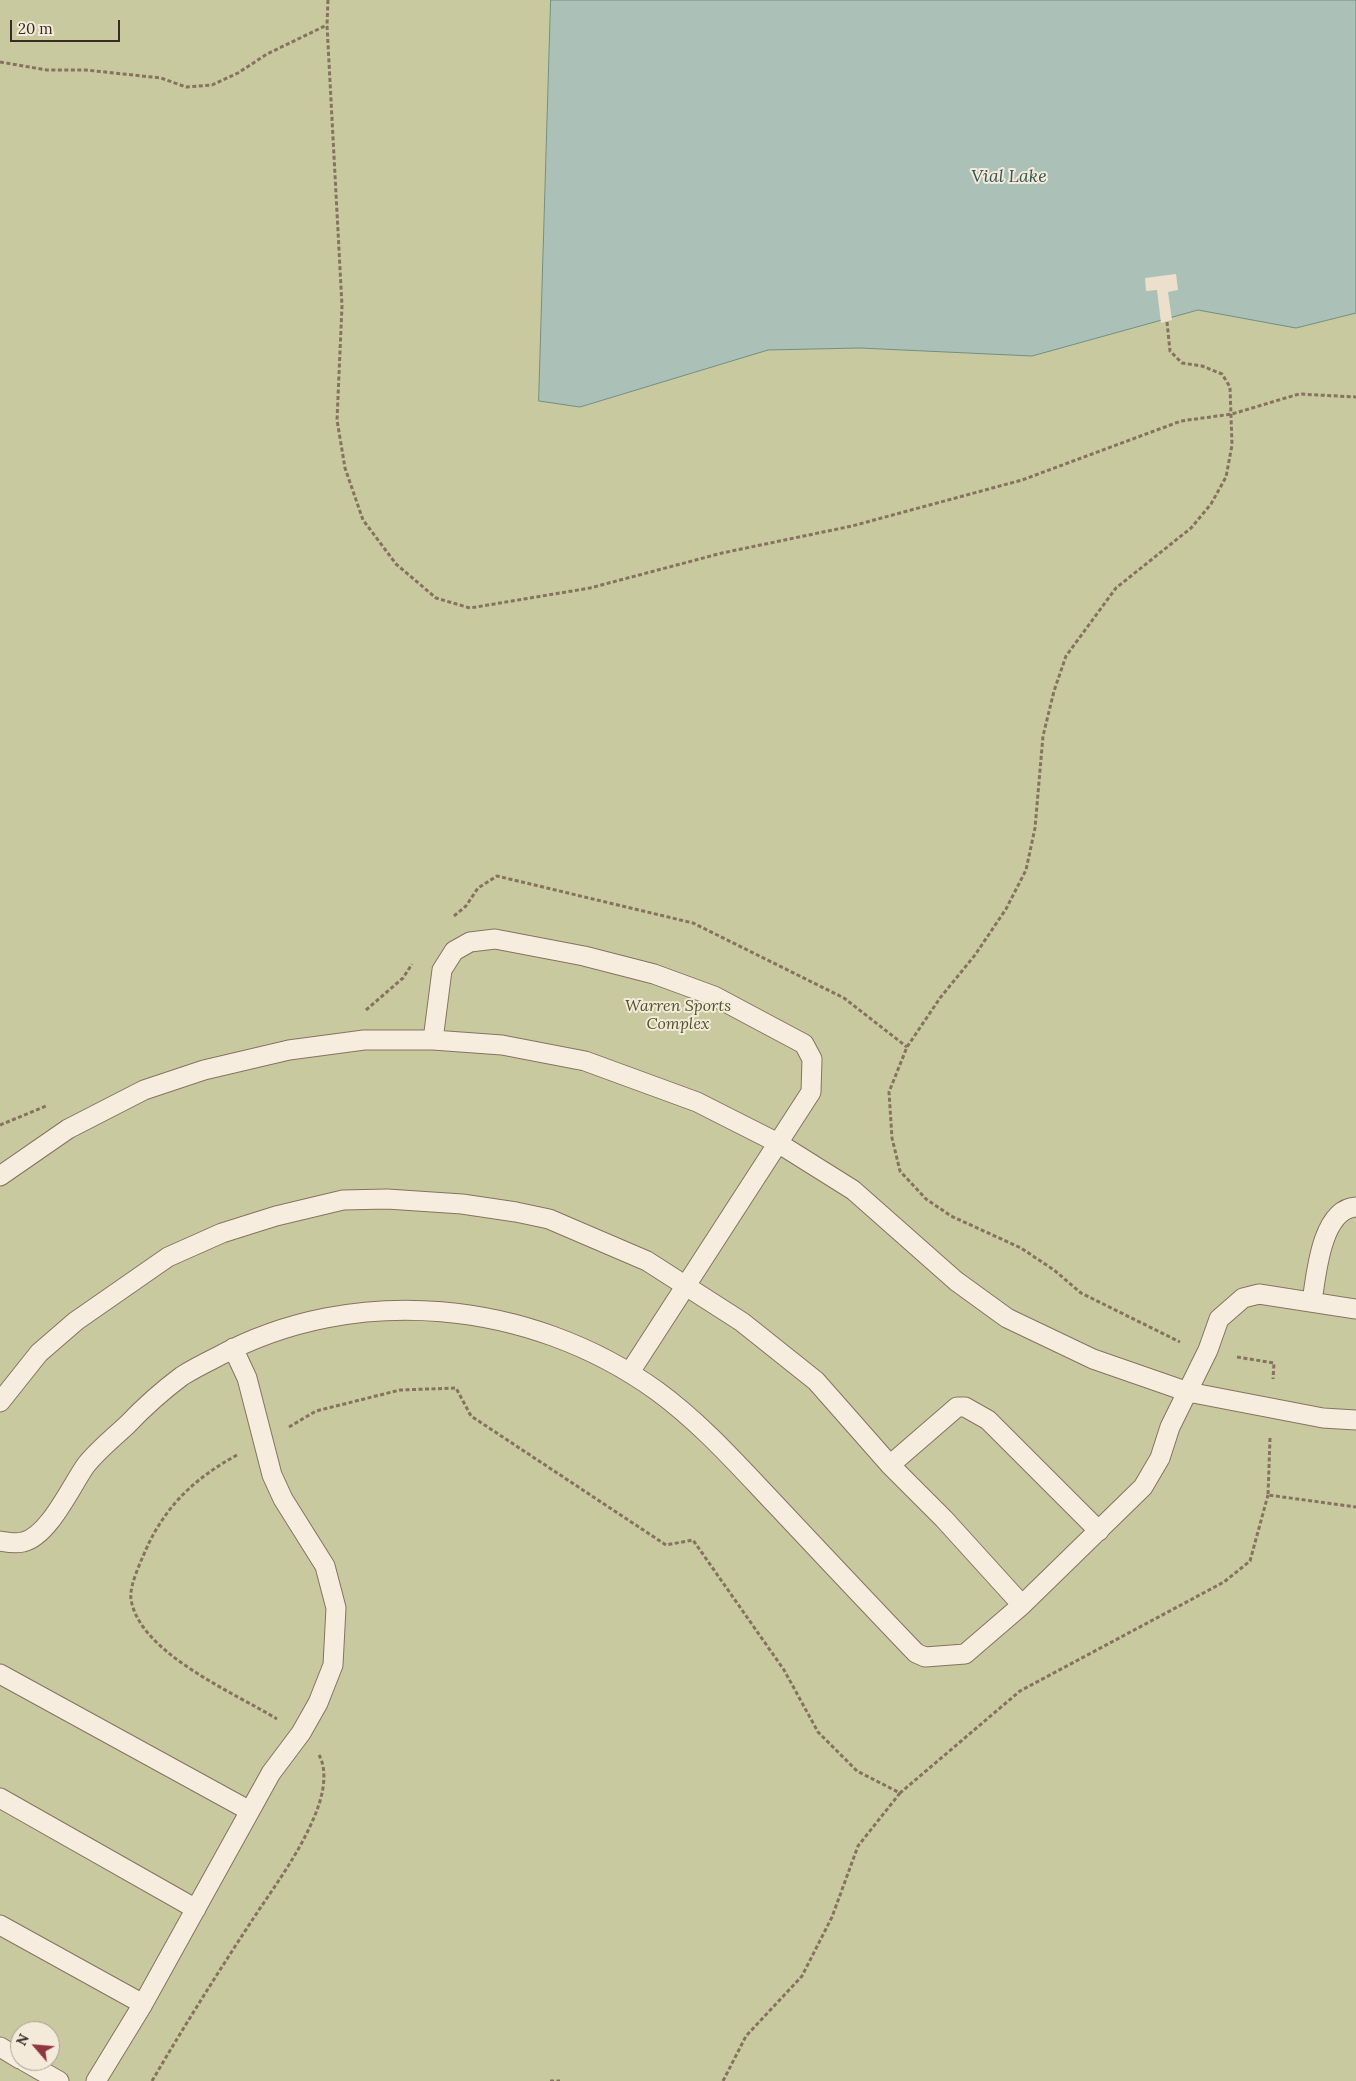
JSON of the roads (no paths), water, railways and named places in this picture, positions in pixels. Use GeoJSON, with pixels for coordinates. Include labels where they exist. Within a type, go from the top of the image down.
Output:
{"type":"FeatureCollection","features":[{"type":"Feature","properties":{"kind":"lane"},"geometry":{"type":"LineString","coordinates":[[433,1040],[442,970],[454,952],[470,942],[495,939],[584,956],[654,974],[714,996],[804,1044],[812,1059],[811,1092],[630,1372]]}},
{"type":"Feature","properties":{"kind":"lane"},"geometry":{"type":"LineString","coordinates":[[0,1176],[68,1129],[144,1090],[204,1070],[289,1050],[364,1040],[433,1040],[502,1044],[586,1061],[697,1102],[778,1143],[853,1190],[956,1281],[1006,1318],[1093,1359],[1188,1392],[1323,1418],[1356,1420]]}},
{"type":"Feature","properties":{"kind":"lane"},"geometry":{"type":"LineString","coordinates":[[0,1402],[39,1353],[76,1321],[168,1257],[222,1234],[276,1216],[343,1200],[387,1199],[462,1204],[549,1219],[647,1261],[742,1322],[816,1381],[890,1465],[944,1518],[1022,1605]]}},
{"type":"Feature","properties":{"kind":"lane"},"geometry":{"type":"LineString","coordinates":[[1312,1302],[1321,1247],[1336,1218],[1349,1208],[1356,1207]]}},
{"type":"Feature","properties":{"kind":"lane"},"geometry":{"type":"LineString","coordinates":[[0,1541],[23,1542],[46,1526],[88,1463],[148,1403],[184,1375],[233,1348],[294,1325],[348,1314],[395,1310],[450,1311],[528,1328],[589,1350],[630,1372],[660,1393],[719,1445],[916,1654],[925,1656],[965,1654],[1022,1605],[1143,1487],[1160,1458],[1170,1426],[1208,1350],[1219,1319],[1243,1298],[1259,1294],[1356,1309]]}},
{"type":"Feature","properties":{"kind":"lane"},"geometry":{"type":"LineString","coordinates":[[96,2081],[143,2004],[271,1773],[301,1733],[318,1703],[333,1665],[336,1608],[325,1566],[272,1475],[248,1378],[233,1348]]}},
{"type":"Feature","properties":{"kind":"lane"},"geometry":{"type":"LineString","coordinates":[[890,1465],[956,1407],[965,1408],[988,1420],[1006,1436],[1099,1531]]}},
{"type":"Feature","properties":{"kind":"lane"},"geometry":{"type":"LineString","coordinates":[[0,1674],[111,1737],[250,1811]]}},
{"type":"Feature","properties":{"kind":"lane"},"geometry":{"type":"LineString","coordinates":[[0,1798],[196,1908]]}},
{"type":"Feature","properties":{"kind":"lane"},"geometry":{"type":"LineString","coordinates":[[0,1925],[143,2004]]}},
{"type":"Feature","properties":{"kind":"lane"},"geometry":{"type":"LineString","coordinates":[[42,2071],[59,2081]]}},
{"type":"Feature","properties":{"kind":"water","name":"Vial Lake"},"geometry":{"type":"Polygon","coordinates":[[[551,0],[1356,0],[1356,313],[1296,328],[1198,310],[1032,356],[860,348],[768,350],[580,407],[539,401],[551,0]]]}},
{"type":"Feature","properties":{"kind":"park label","name":"Warren Sports Complex"},"geometry":{"type":"Point","coordinates":[678,1015]}}]}
